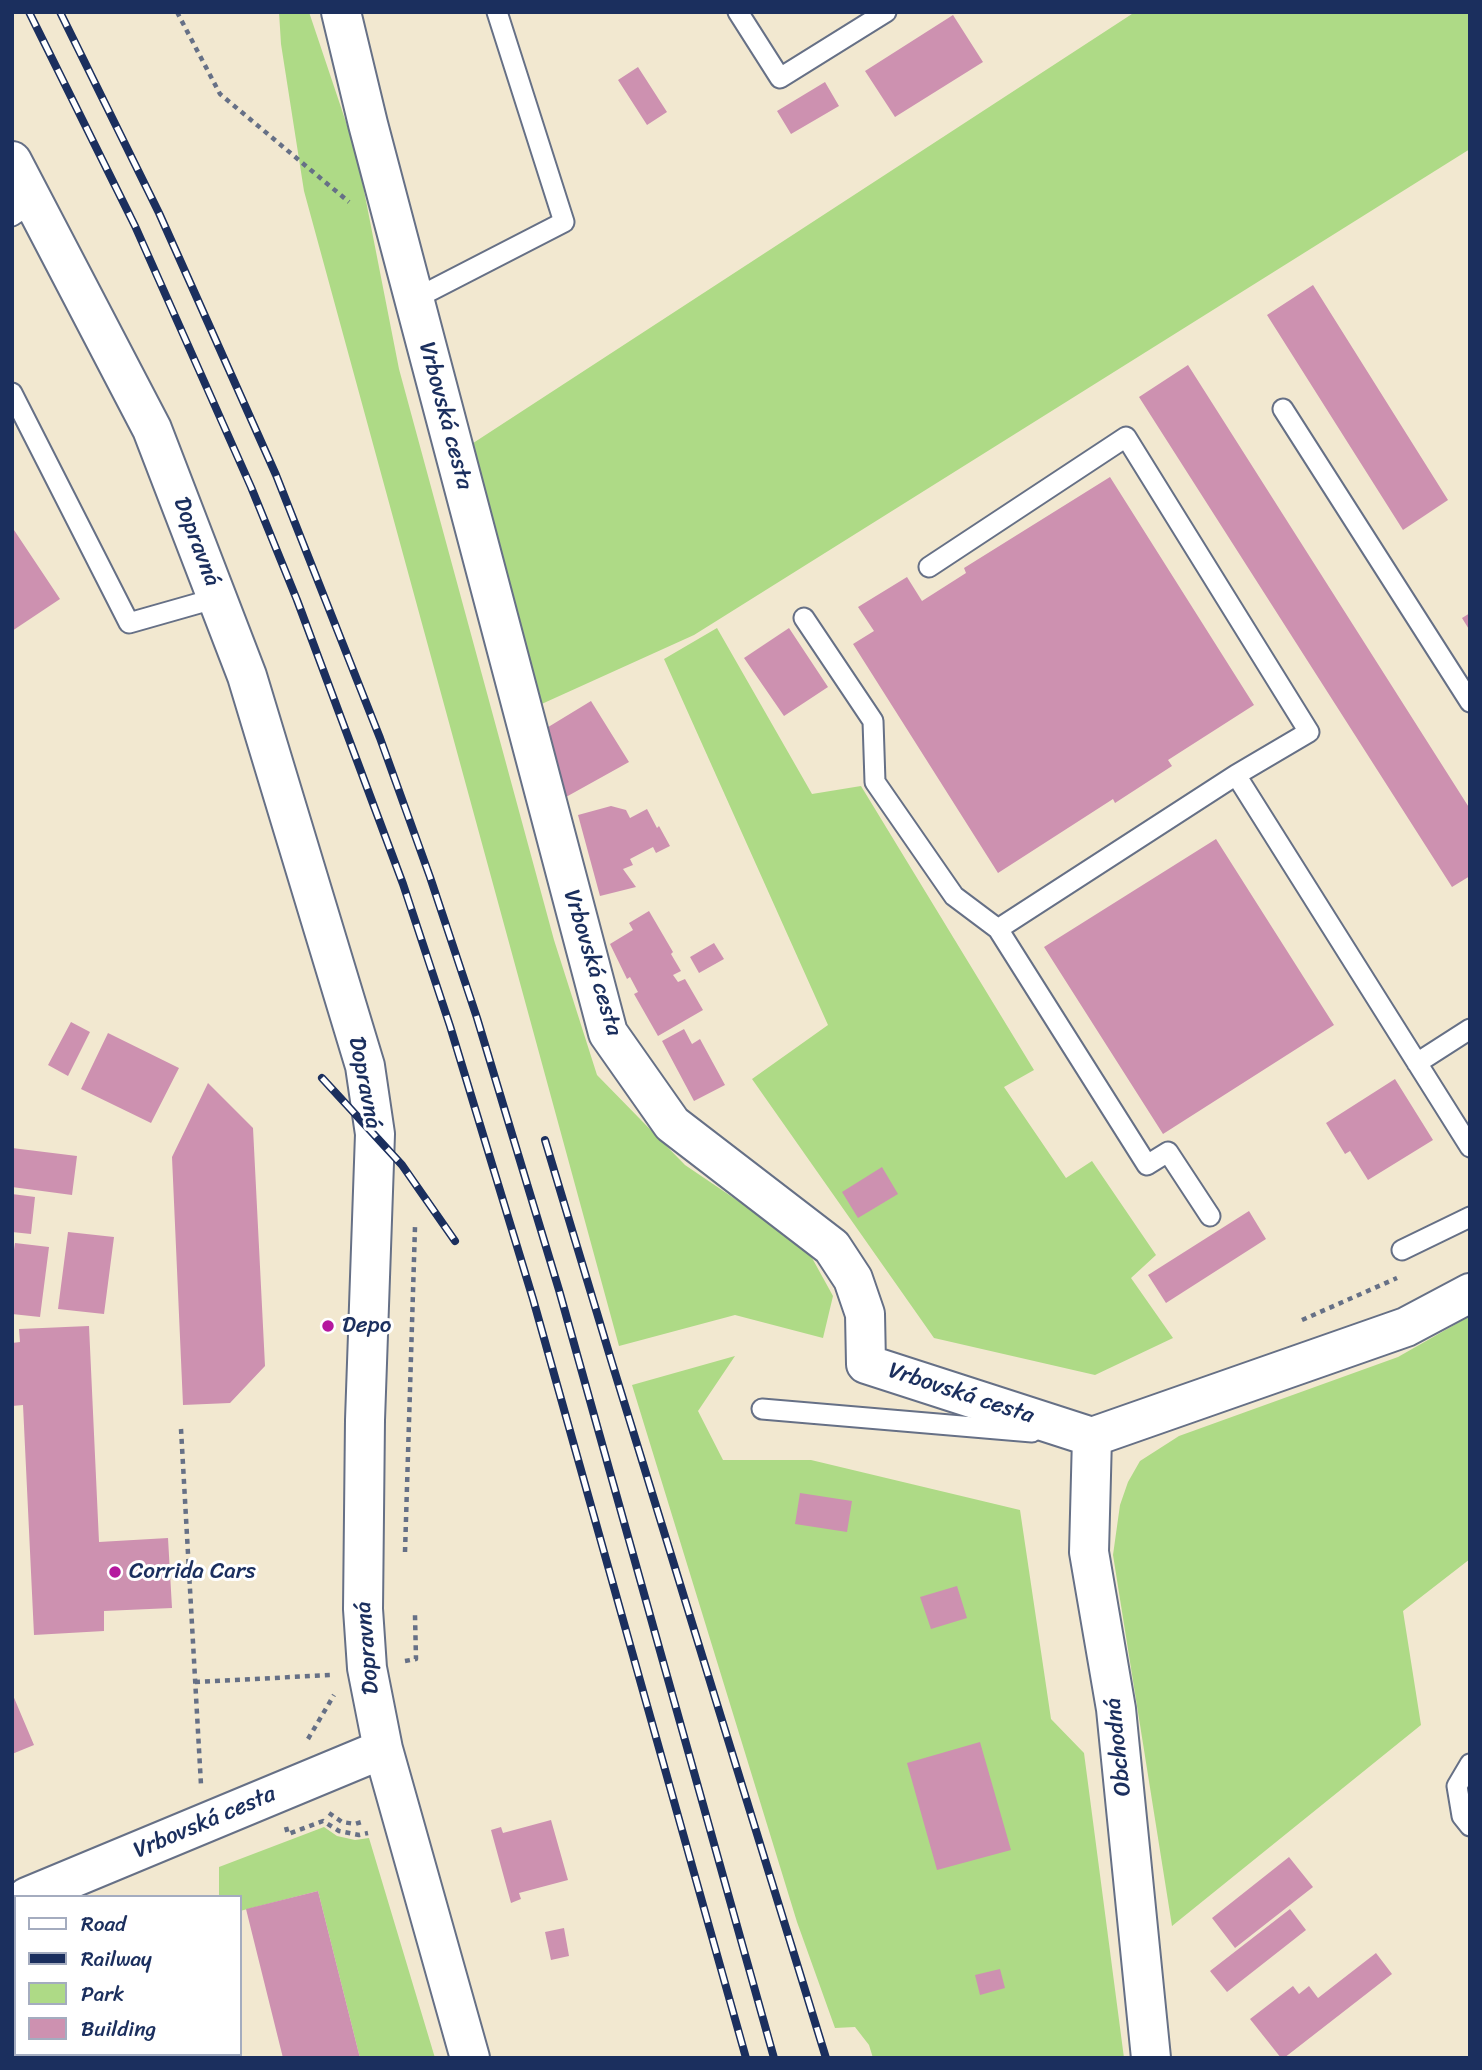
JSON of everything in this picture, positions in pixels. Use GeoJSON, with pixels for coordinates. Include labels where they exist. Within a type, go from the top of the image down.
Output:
{"type":"FeatureCollection","features":[{"type":"Feature","properties":{"kind":"street","name":"Vrbovská cesta"},"geometry":{"type":"LineString","coordinates":[[341,12],[608,1033],[672,1124],[832,1247],[853,1279],[865,1314],[866,1364],[1092,1437]]}},
{"type":"Feature","properties":{"kind":"street","name":"Dopravná"},"geometry":{"type":"LineString","coordinates":[[12,161],[23,209],[152,429],[247,676],[365,1066],[375,1134],[365,1420],[363,1609],[381,1672],[387,1821],[470,2058]]}},
{"type":"Feature","properties":{"kind":"street"},"geometry":{"type":"LineString","coordinates":[[1092,1437],[1406,1327],[1470,1293]]}},
{"type":"Feature","properties":{"kind":"street","name":"Obchodná"},"geometry":{"type":"LineString","coordinates":[[1092,1437],[1089,1552],[1116,1709],[1151,2058]]}},
{"type":"Feature","properties":{"kind":"street","name":"Vrbovská cesta"},"geometry":{"type":"LineString","coordinates":[[32,1895],[383,1749]]}},
{"type":"Feature","properties":{"kind":"lane"},"geometry":{"type":"LineString","coordinates":[[413,295],[430,291],[564,222],[497,12]]}},
{"type":"Feature","properties":{"kind":"lane"},"geometry":{"type":"LineString","coordinates":[[738,12],[780,78],[886,12]]}},
{"type":"Feature","properties":{"kind":"lane"},"geometry":{"type":"LineString","coordinates":[[12,393],[129,623],[217,598]]}},
{"type":"Feature","properties":{"kind":"lane"},"geometry":{"type":"LineString","coordinates":[[1283,409],[1470,702]]}},
{"type":"Feature","properties":{"kind":"lane"},"geometry":{"type":"LineString","coordinates":[[929,567],[1126,437],[1309,732],[1236,775],[998,929]]}},
{"type":"Feature","properties":{"kind":"lane"},"geometry":{"type":"LineString","coordinates":[[804,618],[873,721],[876,782],[954,896],[998,929],[1147,1165],[1168,1152],[1210,1216]]}},
{"type":"Feature","properties":{"kind":"lane"},"geometry":{"type":"LineString","coordinates":[[1236,775],[1470,1147]]}},
{"type":"Feature","properties":{"kind":"lane"},"geometry":{"type":"LineString","coordinates":[[1417,1063],[1470,1029]]}},
{"type":"Feature","properties":{"kind":"lane"},"geometry":{"type":"LineString","coordinates":[[1402,1250],[1470,1217]]}},
{"type":"Feature","properties":{"kind":"lane"},"geometry":{"type":"LineString","coordinates":[[762,1409],[1092,1437]]}},
{"type":"Feature","properties":{"kind":"lane"},"geometry":{"type":"LineString","coordinates":[[1470,1764],[1457,1786],[1462,1816],[1470,1826]]}},
{"type":"Feature","properties":{"kind":"path"},"geometry":{"type":"LineString","coordinates":[[177,12],[220,94],[351,203]]}},
{"type":"Feature","properties":{"kind":"path"},"geometry":{"type":"LineString","coordinates":[[404,1565],[415,1227]]}},
{"type":"Feature","properties":{"kind":"path"},"geometry":{"type":"LineString","coordinates":[[1292,1324],[1406,1274]]}},
{"type":"Feature","properties":{"kind":"path"},"geometry":{"type":"LineString","coordinates":[[181,1429],[201,1793]]}},
{"type":"Feature","properties":{"kind":"path"},"geometry":{"type":"LineString","coordinates":[[303,1746],[341,1689],[404,1661],[416,1659],[415,1615]]}},
{"type":"Feature","properties":{"kind":"path"},"geometry":{"type":"LineString","coordinates":[[381,1672],[396,1675],[404,1661],[403,1648]]}},
{"type":"Feature","properties":{"kind":"path"},"geometry":{"type":"LineString","coordinates":[[195,1682],[327,1675]]}},
{"type":"Feature","properties":{"kind":"path"},"geometry":{"type":"LineString","coordinates":[[321,1812],[332,1814],[342,1822],[355,1824],[387,1821]]}},
{"type":"Feature","properties":{"kind":"path"},"geometry":{"type":"LineString","coordinates":[[288,1834],[323,1821],[339,1831],[359,1835],[387,1821]]}},
{"type":"Feature","properties":{"kind":"path"},"geometry":{"type":"LineString","coordinates":[[286,1826],[298,1822]]}},
{"type":"Feature","properties":{"kind":"green space"},"geometry":{"type":"Polygon","coordinates":[[[279,12],[309,12],[357,155],[399,369],[554,940],[597,1075],[685,1165],[806,1247],[833,1296],[823,1338],[735,1315],[619,1346],[304,191],[281,44],[279,12]]]}},
{"type":"Feature","properties":{"kind":"green space"},"geometry":{"type":"Polygon","coordinates":[[[1135,12],[1470,12],[1470,149],[694,635],[535,707],[464,449],[1135,12]]]}},
{"type":"Feature","properties":{"kind":"green space"},"geometry":{"type":"Polygon","coordinates":[[[717,628],[812,794],[861,786],[1034,1070],[1004,1087],[1066,1178],[1092,1161],[1156,1255],[1131,1278],[1173,1338],[1095,1375],[934,1338],[752,1079],[828,1025],[664,659],[717,628]]]}},
{"type":"Feature","properties":{"kind":"green space"},"geometry":{"type":"Polygon","coordinates":[[[1470,1316],[1470,1559],[1403,1611],[1421,1725],[1172,1926],[1113,1555],[1120,1505],[1128,1482],[1140,1461],[1179,1436],[1398,1357],[1470,1316]]]}},
{"type":"Feature","properties":{"kind":"green space"},"geometry":{"type":"Polygon","coordinates":[[[735,1356],[698,1411],[723,1460],[811,1460],[1020,1510],[1051,1719],[1084,1753],[1124,2058],[873,2058],[869,2045],[855,2027],[835,2028],[797,1922],[632,1385],[735,1356]]]}},
{"type":"Feature","properties":{"kind":"green space"},"geometry":{"type":"Polygon","coordinates":[[[324,1827],[337,1836],[355,1840],[369,1838],[435,2058],[360,2058],[318,1891],[242,1910],[242,1895],[219,1895],[219,1867],[324,1827]]]}},
{"type":"Feature","properties":{"kind":"building"},"geometry":{"type":"Polygon","coordinates":[[[953,15],[983,62],[895,117],[865,71],[953,15]]]}},
{"type":"Feature","properties":{"kind":"building"},"geometry":{"type":"Polygon","coordinates":[[[638,67],[667,112],[647,125],[618,80],[638,67]]]}},
{"type":"Feature","properties":{"kind":"building"},"geometry":{"type":"Polygon","coordinates":[[[825,82],[839,106],[791,134],[777,111],[825,82]]]}},
{"type":"Feature","properties":{"kind":"building"},"geometry":{"type":"Polygon","coordinates":[[[1313,285],[1448,500],[1403,530],[1267,315],[1313,285]]]}},
{"type":"Feature","properties":{"kind":"building"},"geometry":{"type":"Polygon","coordinates":[[[1188,365],[1470,809],[1470,876],[1452,887],[1139,397],[1188,365]]]}},
{"type":"Feature","properties":{"kind":"building"},"geometry":{"type":"Polygon","coordinates":[[[1110,477],[1254,705],[1168,760],[1172,766],[1115,803],[1113,799],[998,873],[853,644],[874,631],[858,607],[907,577],[922,601],[966,573],[964,568],[1110,477]]]}},
{"type":"Feature","properties":{"kind":"building"},"geometry":{"type":"Polygon","coordinates":[[[12,527],[60,599],[12,631],[12,527]]]}},
{"type":"Feature","properties":{"kind":"building"},"geometry":{"type":"Polygon","coordinates":[[[1470,613],[1470,631],[1462,618],[1470,613]]]}},
{"type":"Feature","properties":{"kind":"building"},"geometry":{"type":"Polygon","coordinates":[[[789,628],[828,687],[784,716],[744,658],[789,628]]]}},
{"type":"Feature","properties":{"kind":"building"},"geometry":{"type":"Polygon","coordinates":[[[591,701],[629,762],[566,797],[545,729],[591,701]]]}},
{"type":"Feature","properties":{"kind":"building"},"geometry":{"type":"Polygon","coordinates":[[[611,806],[626,810],[630,818],[647,809],[670,846],[656,853],[653,847],[630,859],[633,865],[623,869],[636,887],[600,896],[578,815],[611,806]]]}},
{"type":"Feature","properties":{"kind":"building"},"geometry":{"type":"Polygon","coordinates":[[[1216,839],[1334,1025],[1163,1134],[1044,947],[1216,839]]]}},
{"type":"Feature","properties":{"kind":"building"},"geometry":{"type":"Polygon","coordinates":[[[649,911],[681,971],[673,975],[678,982],[685,979],[703,1010],[658,1036],[634,994],[638,992],[630,977],[627,979],[610,944],[633,930],[629,923],[649,911]]]}},
{"type":"Feature","properties":{"kind":"building"},"geometry":{"type":"Polygon","coordinates":[[[714,943],[724,959],[699,973],[690,957],[714,943]]]}},
{"type":"Feature","properties":{"kind":"building"},"geometry":{"type":"Polygon","coordinates":[[[71,1022],[90,1032],[68,1076],[48,1065],[71,1022]]]}},
{"type":"Feature","properties":{"kind":"building"},"geometry":{"type":"Polygon","coordinates":[[[684,1029],[692,1044],[700,1039],[725,1085],[694,1101],[662,1041],[684,1029]]]}},
{"type":"Feature","properties":{"kind":"building"},"geometry":{"type":"Polygon","coordinates":[[[108,1033],[179,1068],[151,1123],[81,1089],[108,1033]]]}},
{"type":"Feature","properties":{"kind":"building"},"geometry":{"type":"Polygon","coordinates":[[[1395,1079],[1433,1140],[1368,1180],[1350,1151],[1345,1154],[1326,1123],[1395,1079]]]}},
{"type":"Feature","properties":{"kind":"building"},"geometry":{"type":"Polygon","coordinates":[[[208,1083],[253,1128],[265,1366],[230,1403],[183,1405],[172,1157],[208,1083]]]}},
{"type":"Feature","properties":{"kind":"building"},"geometry":{"type":"Polygon","coordinates":[[[12,1148],[77,1156],[72,1195],[12,1187],[12,1148]]]}},
{"type":"Feature","properties":{"kind":"building"},"geometry":{"type":"Polygon","coordinates":[[[882,1167],[898,1194],[858,1218],[842,1192],[882,1167]]]}},
{"type":"Feature","properties":{"kind":"building"},"geometry":{"type":"Polygon","coordinates":[[[12,1194],[35,1197],[31,1234],[12,1232],[12,1194]]]}},
{"type":"Feature","properties":{"kind":"building"},"geometry":{"type":"Polygon","coordinates":[[[1249,1211],[1266,1239],[1166,1303],[1148,1275],[1249,1211]]]}},
{"type":"Feature","properties":{"kind":"building"},"geometry":{"type":"Polygon","coordinates":[[[68,1232],[114,1237],[104,1314],[58,1309],[68,1232]]]}},
{"type":"Feature","properties":{"kind":"building"},"geometry":{"type":"Polygon","coordinates":[[[15,1243],[49,1247],[40,1317],[12,1314],[12,1263],[15,1243]]]}},
{"type":"Feature","properties":{"kind":"building"},"geometry":{"type":"Polygon","coordinates":[[[89,1326],[99,1542],[168,1538],[172,1608],[104,1611],[104,1631],[34,1635],[23,1405],[12,1406],[12,1343],[20,1342],[19,1329],[89,1326]]]}},
{"type":"Feature","properties":{"kind":"building"},"geometry":{"type":"Polygon","coordinates":[[[800,1493],[852,1501],[847,1532],[795,1524],[800,1493]]]}},
{"type":"Feature","properties":{"kind":"building"},"geometry":{"type":"Polygon","coordinates":[[[957,1586],[967,1618],[931,1629],[920,1597],[957,1586]]]}},
{"type":"Feature","properties":{"kind":"building"},"geometry":{"type":"Polygon","coordinates":[[[12,1693],[34,1745],[12,1754],[12,1693]]]}},
{"type":"Feature","properties":{"kind":"building"},"geometry":{"type":"Polygon","coordinates":[[[980,1742],[1011,1850],[937,1870],[907,1763],[980,1742]]]}},
{"type":"Feature","properties":{"kind":"building"},"geometry":{"type":"Polygon","coordinates":[[[551,1820],[568,1880],[519,1893],[521,1899],[511,1903],[491,1830],[501,1827],[503,1833],[551,1820]]]}},
{"type":"Feature","properties":{"kind":"building"},"geometry":{"type":"Polygon","coordinates":[[[1289,1857],[1313,1887],[1235,1948],[1212,1918],[1289,1857]]]}},
{"type":"Feature","properties":{"kind":"building"},"geometry":{"type":"Polygon","coordinates":[[[318,1891],[360,2058],[283,2058],[246,1909],[318,1891]]]}},
{"type":"Feature","properties":{"kind":"building"},"geometry":{"type":"Polygon","coordinates":[[[1290,1909],[1306,1930],[1227,1992],[1210,1971],[1290,1909]]]}},
{"type":"Feature","properties":{"kind":"building"},"geometry":{"type":"Polygon","coordinates":[[[564,1928],[569,1956],[551,1960],[545,1932],[564,1928]]]}},
{"type":"Feature","properties":{"kind":"building"},"geometry":{"type":"Polygon","coordinates":[[[1376,1953],[1392,1974],[1284,2058],[1281,2058],[1250,2019],[1293,1986],[1299,1994],[1309,1986],[1318,1998],[1376,1953]]]}},
{"type":"Feature","properties":{"kind":"building"},"geometry":{"type":"Polygon","coordinates":[[[1000,1969],[1005,1988],[980,1995],[975,1975],[1000,1969]]]}},
{"type":"Feature","properties":{"kind":"building"},"geometry":{"type":"Polygon","coordinates":[[[12,1987],[14,2056],[96,2058],[13,2058],[12,1987]]]}},
{"type":"Feature","properties":{"kind":"railway"},"geometry":{"type":"LineString","coordinates":[[29,12],[135,226],[251,487],[297,600],[403,884],[450,1026],[533,1299],[746,2058]]}},
{"type":"Feature","properties":{"kind":"railway"},"geometry":{"type":"LineString","coordinates":[[60,12],[159,213],[276,475],[380,738],[430,877],[477,1018],[559,1290],[774,2058]]}},
{"type":"Feature","properties":{"kind":"railway"},"geometry":{"type":"LineString","coordinates":[[322,1078],[402,1165],[455,1241]]}},
{"type":"Feature","properties":{"kind":"railway"},"geometry":{"type":"LineString","coordinates":[[545,1140],[826,2058]]}},
{"type":"Feature","properties":{"kind":"place","name":"Depo"},"geometry":{"type":"Point","coordinates":[328,1326]}},
{"type":"Feature","properties":{"kind":"place","name":"Corrida Cars"},"geometry":{"type":"Point","coordinates":[115,1572]}}]}
